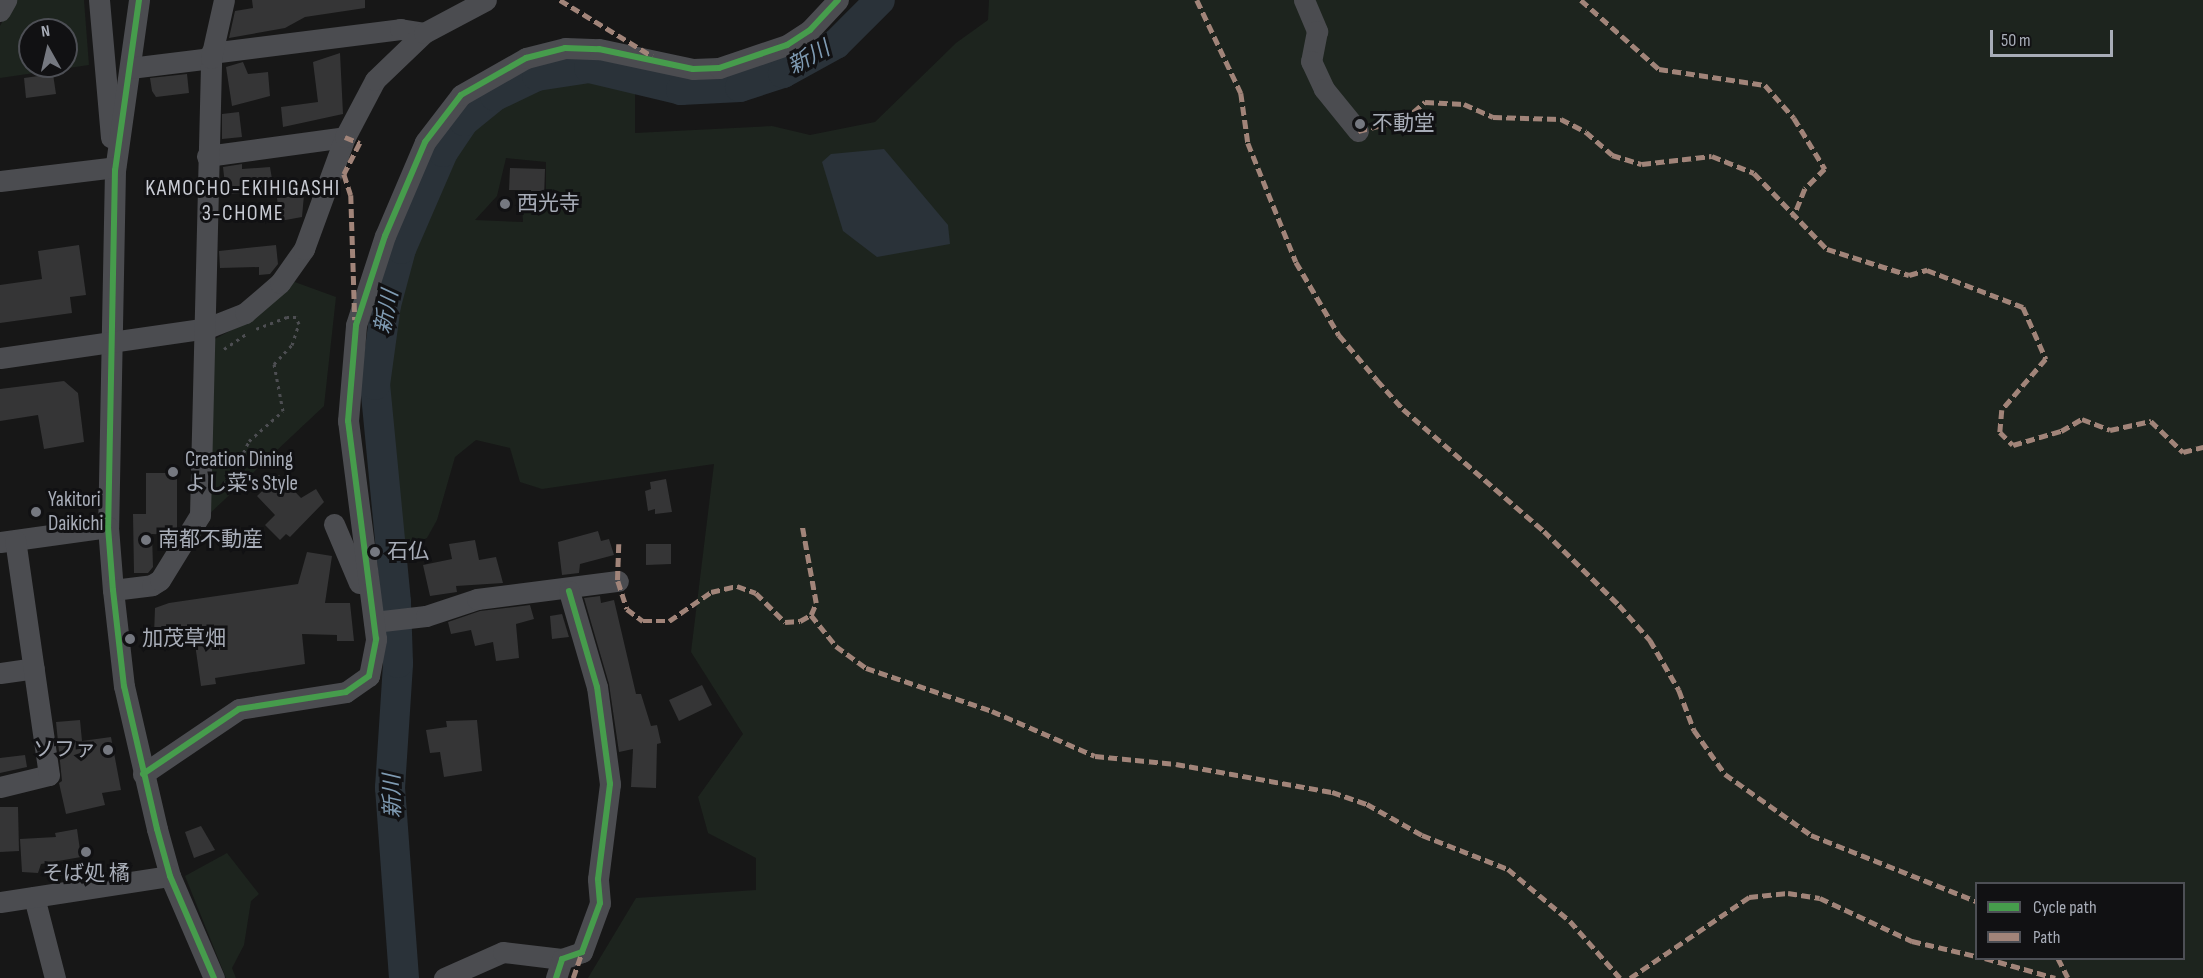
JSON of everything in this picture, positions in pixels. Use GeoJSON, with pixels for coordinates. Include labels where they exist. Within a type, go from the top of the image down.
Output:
{"type":"FeatureCollection","features":[{"type":"Feature","properties":{"kind":"street"},"geometry":{"type":"LineString","coordinates":[[0,11],[6,0]]}},
{"type":"Feature","properties":{"kind":"street"},"geometry":{"type":"LineString","coordinates":[[99,0],[115,167]]}},
{"type":"Feature","properties":{"kind":"street"},"geometry":{"type":"LineString","coordinates":[[139,0],[115,167],[108,527],[124,686],[143,774],[170,876],[214,978]]}},
{"type":"Feature","properties":{"kind":"street"},"geometry":{"type":"LineString","coordinates":[[113,590],[152,585],[160,580],[200,515],[207,328],[207,156],[211,56],[224,0]]}},
{"type":"Feature","properties":{"kind":"street"},"geometry":{"type":"LineString","coordinates":[[0,358],[207,328],[245,314],[280,283],[304,249],[345,137],[375,80],[424,33],[484,0]]}},
{"type":"Feature","properties":{"kind":"street"},"geometry":{"type":"LineString","coordinates":[[143,774],[239,709],[338,694],[360,686],[375,659],[375,616],[348,421],[356,325],[385,236],[425,142],[461,95],[526,58],[565,48],[599,49],[693,69],[719,68],[787,45],[810,30],[838,0]]}},
{"type":"Feature","properties":{"kind":"street"},"geometry":{"type":"LineString","coordinates":[[1304,0],[1317,31],[1311,61],[1324,89],[1358,130]]}},
{"type":"Feature","properties":{"kind":"street"},"geometry":{"type":"LineString","coordinates":[[130,68],[400,29],[424,33]]}},
{"type":"Feature","properties":{"kind":"street"},"geometry":{"type":"LineString","coordinates":[[207,156],[345,137]]}},
{"type":"Feature","properties":{"kind":"street"},"geometry":{"type":"LineString","coordinates":[[0,181],[115,167]]}},
{"type":"Feature","properties":{"kind":"street"},"geometry":{"type":"LineString","coordinates":[[334,524],[375,616]]}},
{"type":"Feature","properties":{"kind":"street"},"geometry":{"type":"LineString","coordinates":[[0,787],[50,775],[34,668],[8,541],[108,527]]}},
{"type":"Feature","properties":{"kind":"street"},"geometry":{"type":"LineString","coordinates":[[375,616],[409,617],[477,599],[569,591],[618,581]]}},
{"type":"Feature","properties":{"kind":"street"},"geometry":{"type":"LineString","coordinates":[[444,978],[502,952],[559,969],[582,952],[600,903],[597,879],[610,784],[597,687],[569,591]]}},
{"type":"Feature","properties":{"kind":"street"},"geometry":{"type":"LineString","coordinates":[[0,673],[34,668]]}},
{"type":"Feature","properties":{"kind":"street"},"geometry":{"type":"LineString","coordinates":[[0,902],[170,876]]}},
{"type":"Feature","properties":{"kind":"street"},"geometry":{"type":"LineString","coordinates":[[34,897],[55,978]]}},
{"type":"Feature","properties":{"kind":"path"},"geometry":{"type":"LineString","coordinates":[[224,349],[270,322],[293,316],[298,320],[292,345],[274,364],[283,411],[249,441],[234,473]]}},
{"type":"Feature","properties":{"kind":"shaded area"},"geometry":{"type":"Polygon","coordinates":[[[14,0],[84,0],[89,65],[78,67],[78,18],[18,18],[18,75],[0,78],[0,26],[14,0]]]}},
{"type":"Feature","properties":{"kind":"shaded area"},"geometry":{"type":"Polygon","coordinates":[[[989,0],[2203,0],[2203,978],[588,978],[636,898],[756,890],[756,858],[708,833],[698,797],[743,734],[691,652],[714,464],[542,489],[520,482],[510,448],[476,440],[455,457],[437,520],[427,538],[412,544],[391,531],[378,398],[383,345],[398,279],[428,193],[470,121],[513,95],[581,77],[635,89],[635,133],[772,126],[810,135],[875,122],[956,43],[988,20],[989,0]],[[506,158],[497,196],[475,220],[523,222],[522,204],[546,202],[546,162],[506,158]]]}},
{"type":"Feature","properties":{"kind":"shaded area"},"geometry":{"type":"Polygon","coordinates":[[[884,149],[948,225],[950,244],[877,257],[843,231],[822,162],[831,154],[884,149]]]}},
{"type":"Feature","properties":{"kind":"shaded area"},"geometry":{"type":"Polygon","coordinates":[[[292,281],[336,297],[324,406],[206,517],[211,341],[256,317],[292,281]]]}},
{"type":"Feature","properties":{"kind":"shaded area"},"geometry":{"type":"Polygon","coordinates":[[[227,853],[259,894],[251,901],[244,945],[232,968],[236,978],[226,978],[185,876],[227,853]]]}},
{"type":"Feature","properties":{"kind":"building"},"geometry":{"type":"Polygon","coordinates":[[[252,0],[365,0],[365,8],[305,17],[285,28],[229,38],[235,11],[253,8],[252,0]]]}},
{"type":"Feature","properties":{"kind":"building"},"geometry":{"type":"Polygon","coordinates":[[[340,53],[343,114],[283,127],[281,107],[318,102],[313,62],[340,53]]]}},
{"type":"Feature","properties":{"kind":"building"},"geometry":{"type":"Polygon","coordinates":[[[243,62],[248,74],[268,72],[270,96],[232,106],[226,67],[243,62]]]}},
{"type":"Feature","properties":{"kind":"building"},"geometry":{"type":"Polygon","coordinates":[[[187,74],[189,93],[156,97],[152,91],[150,78],[187,74]]]}},
{"type":"Feature","properties":{"kind":"building"},"geometry":{"type":"Polygon","coordinates":[[[24,78],[54,78],[56,94],[26,98],[24,78]]]}},
{"type":"Feature","properties":{"kind":"building"},"geometry":{"type":"Polygon","coordinates":[[[239,112],[242,137],[222,139],[222,114],[239,112]]]}},
{"type":"Feature","properties":{"kind":"building"},"geometry":{"type":"Polygon","coordinates":[[[242,164],[242,169],[270,167],[274,191],[226,194],[223,167],[242,164]]]}},
{"type":"Feature","properties":{"kind":"building"},"geometry":{"type":"Polygon","coordinates":[[[510,168],[545,169],[544,198],[531,198],[531,190],[509,190],[510,168]]]}},
{"type":"Feature","properties":{"kind":"building"},"geometry":{"type":"Polygon","coordinates":[[[304,195],[302,217],[280,221],[277,198],[304,195]]]}},
{"type":"Feature","properties":{"kind":"building"},"geometry":{"type":"Polygon","coordinates":[[[79,245],[86,295],[70,297],[72,313],[0,323],[0,285],[42,279],[38,251],[79,245]]]}},
{"type":"Feature","properties":{"kind":"building"},"geometry":{"type":"Polygon","coordinates":[[[276,245],[278,264],[270,274],[259,275],[259,267],[220,268],[219,251],[276,245]]]}},
{"type":"Feature","properties":{"kind":"building"},"geometry":{"type":"Polygon","coordinates":[[[64,381],[78,393],[84,442],[44,449],[38,415],[0,421],[0,389],[64,381]]]}},
{"type":"Feature","properties":{"kind":"building"},"geometry":{"type":"Polygon","coordinates":[[[146,473],[177,473],[177,527],[173,535],[152,534],[153,567],[148,573],[134,573],[133,514],[146,514],[146,473]]]}},
{"type":"Feature","properties":{"kind":"building"},"geometry":{"type":"Polygon","coordinates":[[[279,475],[301,498],[316,489],[324,502],[290,537],[286,534],[280,540],[265,525],[275,515],[257,496],[279,475]]]}},
{"type":"Feature","properties":{"kind":"building"},"geometry":{"type":"Polygon","coordinates":[[[666,479],[672,512],[655,514],[655,509],[648,511],[645,491],[651,489],[650,482],[666,479]]]}},
{"type":"Feature","properties":{"kind":"building"},"geometry":{"type":"Polygon","coordinates":[[[598,531],[601,541],[609,539],[614,555],[580,564],[579,573],[562,575],[558,542],[598,531]]]}},
{"type":"Feature","properties":{"kind":"building"},"geometry":{"type":"Polygon","coordinates":[[[475,540],[479,560],[496,557],[503,583],[456,586],[457,592],[430,596],[423,565],[452,559],[449,544],[475,540]]]}},
{"type":"Feature","properties":{"kind":"building"},"geometry":{"type":"Polygon","coordinates":[[[646,544],[671,544],[671,564],[646,565],[646,544]]]}},
{"type":"Feature","properties":{"kind":"building"},"geometry":{"type":"Polygon","coordinates":[[[307,552],[332,556],[325,603],[350,603],[354,641],[337,641],[337,635],[302,634],[305,664],[215,678],[216,684],[201,686],[193,630],[154,635],[155,608],[169,603],[298,584],[307,552]]]}},
{"type":"Feature","properties":{"kind":"building"},"geometry":{"type":"Polygon","coordinates":[[[600,596],[601,603],[614,600],[636,694],[641,694],[651,726],[657,725],[661,743],[657,744],[656,788],[631,787],[633,749],[619,752],[609,684],[584,598],[600,596]]]}},
{"type":"Feature","properties":{"kind":"building"},"geometry":{"type":"Polygon","coordinates":[[[530,605],[534,619],[516,624],[519,658],[496,661],[493,642],[475,646],[471,630],[451,634],[448,622],[480,611],[530,605]]]}},
{"type":"Feature","properties":{"kind":"building"},"geometry":{"type":"Polygon","coordinates":[[[562,614],[569,637],[552,639],[550,616],[562,614]]]}},
{"type":"Feature","properties":{"kind":"building"},"geometry":{"type":"Polygon","coordinates":[[[702,685],[712,705],[679,721],[669,700],[702,685]]]}},
{"type":"Feature","properties":{"kind":"building"},"geometry":{"type":"Polygon","coordinates":[[[80,720],[82,741],[111,737],[121,790],[102,793],[105,805],[66,814],[59,783],[62,781],[56,722],[80,720]]]}},
{"type":"Feature","properties":{"kind":"building"},"geometry":{"type":"Polygon","coordinates":[[[477,720],[482,771],[444,777],[440,752],[430,753],[426,730],[447,727],[446,721],[477,720]]]}},
{"type":"Feature","properties":{"kind":"building"},"geometry":{"type":"Polygon","coordinates":[[[25,755],[27,767],[0,773],[0,758],[25,755]]]}},
{"type":"Feature","properties":{"kind":"building"},"geometry":{"type":"Polygon","coordinates":[[[0,807],[18,807],[19,851],[0,852],[0,807]]]}},
{"type":"Feature","properties":{"kind":"building"},"geometry":{"type":"Polygon","coordinates":[[[201,826],[215,850],[194,858],[185,832],[201,826]]]}},
{"type":"Feature","properties":{"kind":"building"},"geometry":{"type":"Polygon","coordinates":[[[77,829],[81,857],[41,864],[38,873],[22,872],[20,839],[56,837],[55,833],[77,829]]]}},
{"type":"Feature","properties":{"kind":"waterway","name":"新川"},"geometry":{"type":"LineString","coordinates":[[404,978],[390,788],[398,663],[396,602],[375,385],[386,305],[401,249],[443,152],[464,121],[495,96],[537,76],[589,68],[681,90],[740,87],[783,73],[836,44],[880,0]]}},
{"type":"Feature","properties":{"kind":"marked path"},"geometry":{"type":"LineString","coordinates":[[560,0],[652,56]]}},
{"type":"Feature","properties":{"kind":"marked path"},"geometry":{"type":"LineString","coordinates":[[1197,0],[1241,93],[1248,143],[1296,262],[1339,335],[1377,380],[1403,409],[1544,531],[1619,605],[1650,640],[1679,690],[1694,730],[1725,774],[1811,835],[1975,901]]}},
{"type":"Feature","properties":{"kind":"marked path"},"geometry":{"type":"LineString","coordinates":[[1581,0],[1659,69],[1765,85],[1794,118],[1825,169],[1805,189],[1793,218]]}},
{"type":"Feature","properties":{"kind":"marked path"},"geometry":{"type":"LineString","coordinates":[[1403,121],[1425,102],[1464,104],[1493,117],[1561,119],[1586,132],[1612,155],[1642,164],[1712,156],[1754,173],[1827,249],[1909,275],[1927,270],[2023,307],[2046,359],[2002,410],[2000,432],[2013,445],[2061,431],[2082,419],[2110,430],[2151,421],[2183,452],[2203,447]]}},
{"type":"Feature","properties":{"kind":"marked path"},"geometry":{"type":"LineString","coordinates":[[1358,131],[1393,122],[1415,121],[1426,126]]}},
{"type":"Feature","properties":{"kind":"marked path"},"geometry":{"type":"LineString","coordinates":[[345,137],[360,143],[344,174],[351,195],[355,320]]}},
{"type":"Feature","properties":{"kind":"marked path"},"geometry":{"type":"LineString","coordinates":[[619,544],[618,581],[627,609],[643,621],[669,621],[711,592],[737,586],[756,593],[785,622],[800,621],[811,615],[816,603],[802,526]]}},
{"type":"Feature","properties":{"kind":"marked path"},"geometry":{"type":"LineString","coordinates":[[811,615],[836,646],[866,668],[992,711],[1095,756],[1176,764],[1332,792],[1367,804],[1422,835],[1508,869],[1570,921],[1620,978]]}},
{"type":"Feature","properties":{"kind":"marked path"},"geometry":{"type":"LineString","coordinates":[[1630,978],[1749,897],[1788,893],[1820,898],[1912,941],[1975,956]]}},
{"type":"Feature","properties":{"kind":"marked path"},"geometry":{"type":"LineString","coordinates":[[573,978],[582,952]]}},
{"type":"Feature","properties":{"kind":"marked path"},"geometry":{"type":"LineString","coordinates":[[1992,960],[2055,978]]}},
{"type":"Feature","properties":{"kind":"marked path"},"geometry":{"type":"LineString","coordinates":[[2059,960],[2068,978]]}},
{"type":"Feature","properties":{"kind":"cycle path"},"geometry":{"type":"LineString","coordinates":[[139,0],[115,170],[108,527],[124,686],[157,829],[170,876],[214,978]]}},
{"type":"Feature","properties":{"kind":"cycle path"},"geometry":{"type":"LineString","coordinates":[[143,774],[239,709],[346,692],[369,676],[376,639],[348,421],[356,325],[385,236],[425,142],[461,95],[526,58],[565,48],[599,49],[693,69],[719,68],[787,45],[810,30],[838,0]]}},
{"type":"Feature","properties":{"kind":"cycle path"},"geometry":{"type":"LineString","coordinates":[[556,978],[562,959],[582,952],[600,903],[598,879],[610,784],[597,687],[569,591]]}},
{"type":"Feature","properties":{"kind":"place","name":"不動堂"},"geometry":{"type":"Point","coordinates":[1360,124]}},
{"type":"Feature","properties":{"kind":"place","name":"西光寺"},"geometry":{"type":"Point","coordinates":[505,204]}},
{"type":"Feature","properties":{"kind":"place","name":"Creation Dining よし菜's Style"},"geometry":{"type":"Point","coordinates":[173,472]}},
{"type":"Feature","properties":{"kind":"place","name":"Yakitori Daikichi"},"geometry":{"type":"Point","coordinates":[36,512]}},
{"type":"Feature","properties":{"kind":"place","name":"南都不動産"},"geometry":{"type":"Point","coordinates":[146,540]}},
{"type":"Feature","properties":{"kind":"place","name":"石仏"},"geometry":{"type":"Point","coordinates":[375,552]}},
{"type":"Feature","properties":{"kind":"place","name":"加茂草畑"},"geometry":{"type":"Point","coordinates":[130,639]}},
{"type":"Feature","properties":{"kind":"place","name":"ソファ"},"geometry":{"type":"Point","coordinates":[108,750]}},
{"type":"Feature","properties":{"kind":"place","name":"そば処 橘"},"geometry":{"type":"Point","coordinates":[86,852]}},
{"type":"Feature","properties":{"kind":"district","name":"KAMOCHO-EKIHIGASHI 3-CHOME"},"geometry":{"type":"Point","coordinates":[243,200]}}]}
